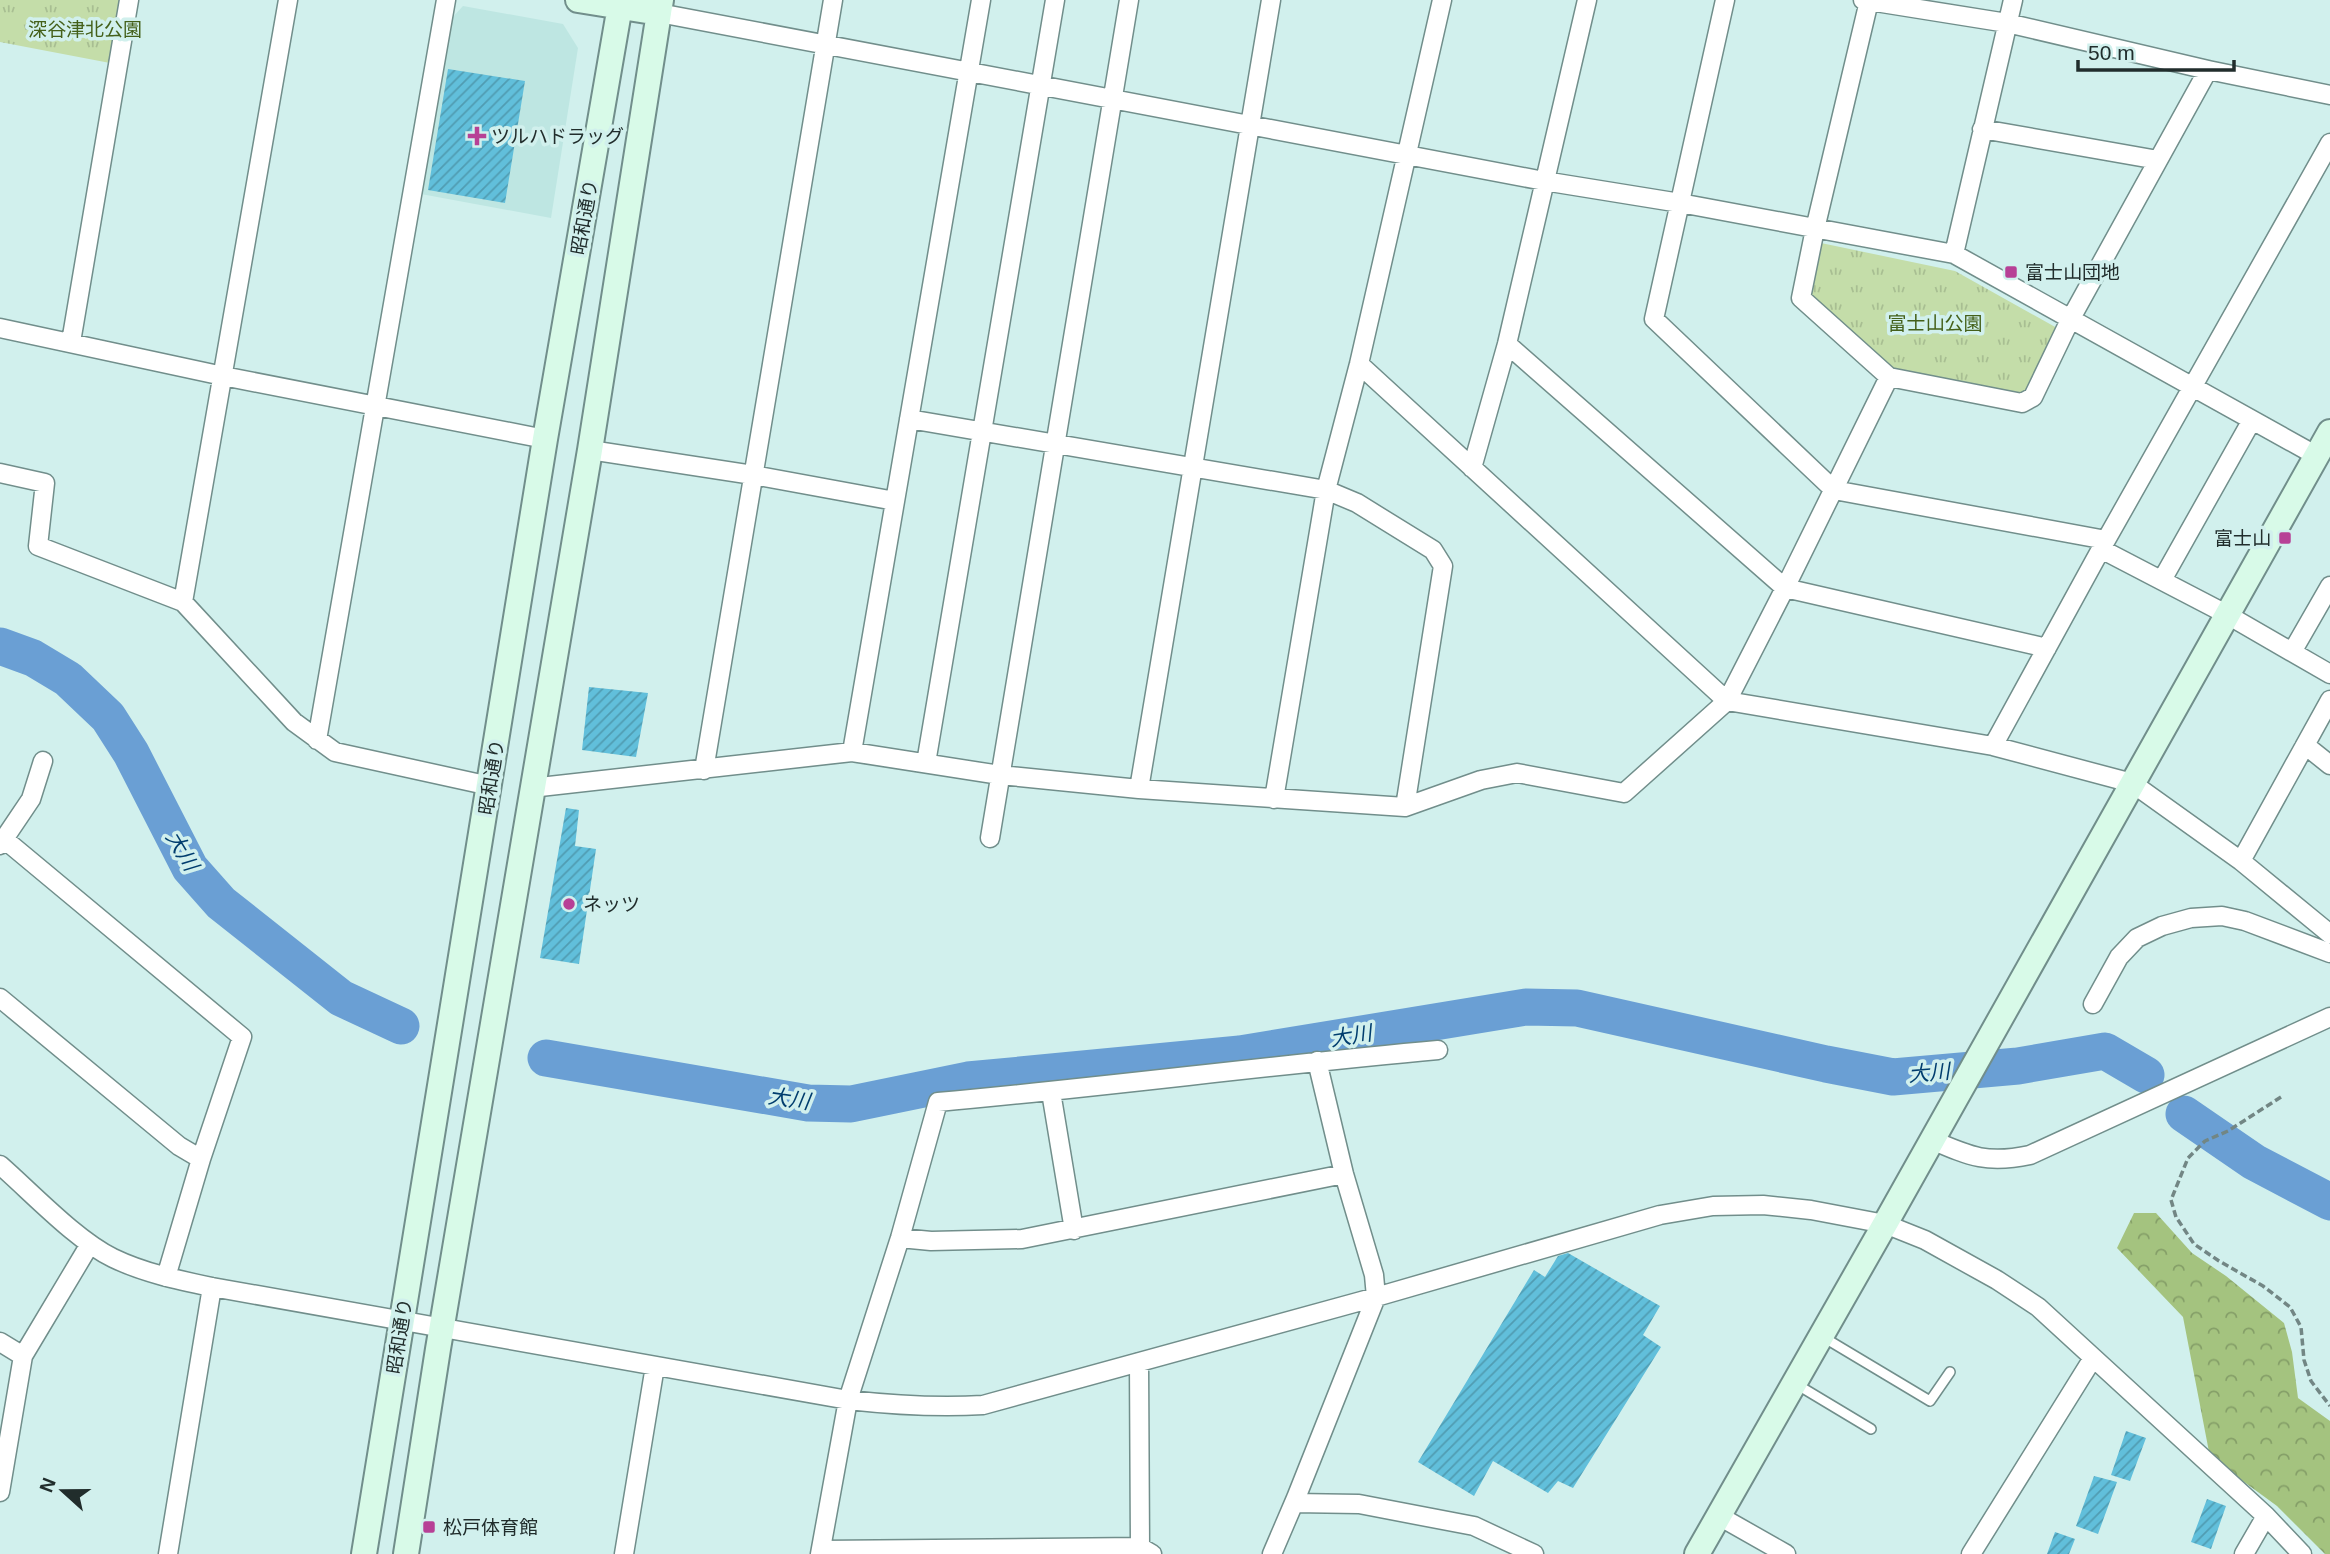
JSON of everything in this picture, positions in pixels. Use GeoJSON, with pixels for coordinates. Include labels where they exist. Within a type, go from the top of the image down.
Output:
{"type":"FeatureCollection","features":[{"type":"Feature","properties":{"kind":"street"},"geometry":{"type":"LineString","coordinates":[[71,342],[129,0]]}},
{"type":"Feature","properties":{"kind":"street"},"geometry":{"type":"LineString","coordinates":[[183,602],[288,0]]}},
{"type":"Feature","properties":{"kind":"street"},"geometry":{"type":"LineString","coordinates":[[317,740],[446,0]]}},
{"type":"Feature","properties":{"kind":"street"},"geometry":{"type":"LineString","coordinates":[[578,0],[660,7],[825,46],[1408,153],[1544,181],[1680,203],[1954,254],[2323,460]]}},
{"type":"Feature","properties":{"kind":"street"},"geometry":{"type":"LineString","coordinates":[[704,770],[833,0]]}},
{"type":"Feature","properties":{"kind":"street"},"geometry":{"type":"LineString","coordinates":[[852,752],[981,0]]}},
{"type":"Feature","properties":{"kind":"street"},"geometry":{"type":"LineString","coordinates":[[926,763],[1055,0]]}},
{"type":"Feature","properties":{"kind":"street"},"geometry":{"type":"LineString","coordinates":[[990,838],[1129,0]]}},
{"type":"Feature","properties":{"kind":"street"},"geometry":{"type":"LineString","coordinates":[[1139,789],[1270,0]]}},
{"type":"Feature","properties":{"kind":"street"},"geometry":{"type":"LineString","coordinates":[[1273,799],[1326,490],[1359,363],[1442,0]]}},
{"type":"Feature","properties":{"kind":"street"},"geometry":{"type":"LineString","coordinates":[[1472,468],[1507,344],[1587,0]]}},
{"type":"Feature","properties":{"kind":"street"},"geometry":{"type":"LineString","coordinates":[[1726,0],[1654,319],[1834,490],[2103,544],[2330,674]]}},
{"type":"Feature","properties":{"kind":"street"},"geometry":{"type":"LineString","coordinates":[[1954,254],[2012,0]]}},
{"type":"Feature","properties":{"kind":"street"},"geometry":{"type":"LineString","coordinates":[[2208,70],[2070,320],[2033,397],[2022,403],[1889,377],[1801,298],[1866,1],[2007,23],[2208,70],[2330,94]]}},
{"type":"Feature","properties":{"kind":"street","name":"昭和通り"},"geometry":{"type":"LineString","coordinates":[[364,1554],[545,439],[621,4]]}},
{"type":"Feature","properties":{"kind":"street","name":"昭和通り"},"geometry":{"type":"LineString","coordinates":[[406,1554],[531,788],[590,450],[660,7]]}},
{"type":"Feature","properties":{"kind":"street"},"geometry":{"type":"LineString","coordinates":[[1982,129],[2158,160]]}},
{"type":"Feature","properties":{"kind":"street"},"geometry":{"type":"LineString","coordinates":[[1993,746],[2103,544],[2330,143]]}},
{"type":"Feature","properties":{"kind":"street"},"geometry":{"type":"LineString","coordinates":[[0,328],[223,376],[545,439]]}},
{"type":"Feature","properties":{"kind":"street"},"geometry":{"type":"LineString","coordinates":[[1507,344],[1785,588],[2047,648]]}},
{"type":"Feature","properties":{"kind":"street"},"geometry":{"type":"LineString","coordinates":[[1359,363],[1727,701],[1993,746],[2132,783],[2241,861],[2330,934]]}},
{"type":"Feature","properties":{"kind":"street"},"geometry":{"type":"LineString","coordinates":[[531,788],[852,752],[1000,775],[1139,789],[1405,807],[1481,780],[1517,773],[1624,793],[1727,701],[1889,377]]}},
{"type":"Feature","properties":{"kind":"street"},"geometry":{"type":"LineString","coordinates":[[909,419],[1326,490],[1357,503],[1433,550],[1443,566],[1405,807]]}},
{"type":"Feature","properties":{"kind":"street"},"geometry":{"type":"LineString","coordinates":[[2162,580],[2252,420]]}},
{"type":"Feature","properties":{"kind":"street"},"geometry":{"type":"LineString","coordinates":[[1697,1554],[2226,614],[2323,460],[2330,432]]}},
{"type":"Feature","properties":{"kind":"street"},"geometry":{"type":"LineString","coordinates":[[590,450],[753,475],[895,501]]}},
{"type":"Feature","properties":{"kind":"street"},"geometry":{"type":"LineString","coordinates":[[0,473],[45,483],[38,546],[183,602],[294,722],[335,752],[490,786]]}},
{"type":"Feature","properties":{"kind":"street"},"geometry":{"type":"LineString","coordinates":[[2292,652],[2330,586]]}},
{"type":"Feature","properties":{"kind":"street"},"geometry":{"type":"LineString","coordinates":[[2241,861],[2330,700]]}},
{"type":"Feature","properties":{"kind":"street"},"geometry":{"type":"LineString","coordinates":[[2305,745],[2330,765]]}},
{"type":"Feature","properties":{"kind":"street"},"geometry":{"type":"LineString","coordinates":[[44,761],[31,799],[2,842],[242,1037],[201,1159],[166,1277]]}},
{"type":"Feature","properties":{"kind":"street"},"geometry":{"type":"LineString","coordinates":[[2093,1004],[2119,957],[2137,938],[2162,926],[2191,918],[2222,916],[2330,953]]}},
{"type":"Feature","properties":{"kind":"street"},"geometry":{"type":"LineString","coordinates":[[0,998],[179,1146],[201,1159]]}},
{"type":"Feature","properties":{"kind":"street"},"geometry":{"type":"LineString","coordinates":[[1932,1140],[1983,1159],[2006,1160],[2030,1155],[2330,1017]]}},
{"type":"Feature","properties":{"kind":"street"},"geometry":{"type":"LineString","coordinates":[[1139,1362],[1146,1550],[820,1552],[848,1400],[900,1238],[939,1102],[1051,1092],[1317,1060],[1438,1050]]}},
{"type":"Feature","properties":{"kind":"street"},"geometry":{"type":"LineString","coordinates":[[1272,1554],[1376,1297],[1374,1275],[1345,1174],[1317,1060]]}},
{"type":"Feature","properties":{"kind":"street"},"geometry":{"type":"LineString","coordinates":[[1051,1092],[1073,1230]]}},
{"type":"Feature","properties":{"kind":"street"},"geometry":{"type":"LineString","coordinates":[[0,1165],[90,1244],[123,1262],[166,1277],[848,1400],[904,1406],[983,1405],[1376,1297],[1660,1215],[1713,1206],[1775,1206],[1811,1210],[1885,1224],[1925,1240],[1997,1280],[2038,1307],[2266,1516],[2302,1554]]}},
{"type":"Feature","properties":{"kind":"street"},"geometry":{"type":"LineString","coordinates":[[900,1238],[931,1241],[1022,1239],[1345,1174]]}},
{"type":"Feature","properties":{"kind":"street"},"geometry":{"type":"LineString","coordinates":[[0,1492],[4,1436],[23,1356],[90,1244]]}},
{"type":"Feature","properties":{"kind":"street"},"geometry":{"type":"LineString","coordinates":[[168,1554],[212,1287]]}},
{"type":"Feature","properties":{"kind":"street"},"geometry":{"type":"LineString","coordinates":[[0,1342],[23,1356]]}},
{"type":"Feature","properties":{"kind":"street"},"geometry":{"type":"LineString","coordinates":[[1971,1554],[2093,1359]]}},
{"type":"Feature","properties":{"kind":"street"},"geometry":{"type":"LineString","coordinates":[[624,1554],[655,1366]]}},
{"type":"Feature","properties":{"kind":"street"},"geometry":{"type":"LineString","coordinates":[[1294,1503],[1359,1504],[1474,1527],[1534,1554]]}},
{"type":"Feature","properties":{"kind":"street"},"geometry":{"type":"LineString","coordinates":[[1719,1516],[1786,1554]]}},
{"type":"Feature","properties":{"kind":"street"},"geometry":{"type":"LineString","coordinates":[[2244,1554],[2266,1516]]}},
{"type":"Feature","properties":{"kind":"lane"},"geometry":{"type":"LineString","coordinates":[[1821,1336],[1930,1401],[1950,1372]]}},
{"type":"Feature","properties":{"kind":"lane"},"geometry":{"type":"LineString","coordinates":[[1794,1383],[1871,1429]]}},
{"type":"Feature","properties":{"kind":"path"},"geometry":{"type":"LineString","coordinates":[[2281,1097],[2228,1131],[2205,1141],[2188,1158],[2178,1177],[2171,1200],[2176,1217],[2194,1244],[2263,1286],[2290,1307],[2301,1327],[2304,1360],[2311,1381],[2330,1406]]}},
{"type":"Feature","properties":{"kind":"shaded area"},"geometry":{"type":"Polygon","coordinates":[[[463,6],[563,24],[578,48],[551,218],[421,194],[451,19],[463,6]]]}},
{"type":"Feature","properties":{"kind":"green space","name":"深谷津北公園"},"geometry":{"type":"Polygon","coordinates":[[[0,0],[120,0],[110,63],[0,42],[0,0]]]}},
{"type":"Feature","properties":{"kind":"green space","name":"富士山公園"},"geometry":{"type":"Polygon","coordinates":[[[1821,243],[1955,271],[2057,328],[2025,397],[1892,370],[1807,297],[1821,243]]]}},
{"type":"Feature","properties":{"kind":"green space"},"geometry":{"type":"Polygon","coordinates":[[[2134,1213],[2156,1213],[2192,1253],[2226,1276],[2284,1323],[2292,1352],[2298,1398],[2330,1421],[2330,1554],[2325,1554],[2277,1506],[2210,1457],[2183,1317],[2117,1248],[2134,1213]]]}},
{"type":"Feature","properties":{"kind":"building","name":"ツルハドラッグ"},"geometry":{"type":"Polygon","coordinates":[[[448,69],[525,81],[505,203],[428,190],[448,69]]]}},
{"type":"Feature","properties":{"kind":"building"},"geometry":{"type":"Polygon","coordinates":[[[589,687],[648,693],[636,757],[582,750],[589,687]]]}},
{"type":"Feature","properties":{"kind":"building","name":"ネッツ"},"geometry":{"type":"Polygon","coordinates":[[[566,808],[579,810],[575,846],[596,849],[579,964],[540,958],[566,808]]]}},
{"type":"Feature","properties":{"kind":"building"},"geometry":{"type":"Polygon","coordinates":[[[1568,1253],[1660,1306],[1643,1335],[1661,1347],[1573,1488],[1558,1481],[1548,1493],[1493,1461],[1474,1496],[1418,1462],[1534,1270],[1545,1277],[1558,1256],[1568,1253]]]}},
{"type":"Feature","properties":{"kind":"building"},"geometry":{"type":"Polygon","coordinates":[[[2126,1431],[2146,1438],[2130,1481],[2111,1475],[2126,1431]]]}},
{"type":"Feature","properties":{"kind":"building"},"geometry":{"type":"Polygon","coordinates":[[[2094,1476],[2117,1482],[2098,1534],[2076,1526],[2094,1476]]]}},
{"type":"Feature","properties":{"kind":"building"},"geometry":{"type":"Polygon","coordinates":[[[2207,1499],[2226,1506],[2211,1549],[2191,1542],[2207,1499]]]}},
{"type":"Feature","properties":{"kind":"building"},"geometry":{"type":"Polygon","coordinates":[[[2055,1532],[2075,1539],[2069,1554],[2047,1554],[2055,1532]]]}},
{"type":"Feature","properties":{"kind":"waterway","name":"大川"},"geometry":{"type":"LineString","coordinates":[[0,646],[33,658],[68,679],[108,717],[131,753],[190,868],[221,903],[341,998],[401,1026]]}},
{"type":"Feature","properties":{"kind":"waterway","name":"大川"},"geometry":{"type":"LineString","coordinates":[[546,1058],[808,1103],[851,1104],[968,1080],[1240,1054],[1526,1007],[1577,1008],[1893,1077],[2018,1066],[2105,1051],[2146,1075]]}},
{"type":"Feature","properties":{"kind":"waterway","name":"大川"},"geometry":{"type":"LineString","coordinates":[[2184,1114],[2254,1162],[2330,1202]]}},
{"type":"Feature","properties":{"kind":"place","name":"ツルハドラッグ"},"geometry":{"type":"Point","coordinates":[477,136]}},
{"type":"Feature","properties":{"kind":"place","name":"富士山団地"},"geometry":{"type":"Point","coordinates":[2011,272]}},
{"type":"Feature","properties":{"kind":"place","name":"富士山"},"geometry":{"type":"Point","coordinates":[2285,538]}},
{"type":"Feature","properties":{"kind":"place","name":"ネッツ"},"geometry":{"type":"Point","coordinates":[569,904]}},
{"type":"Feature","properties":{"kind":"place","name":"松戸体育館"},"geometry":{"type":"Point","coordinates":[429,1527]}}]}
